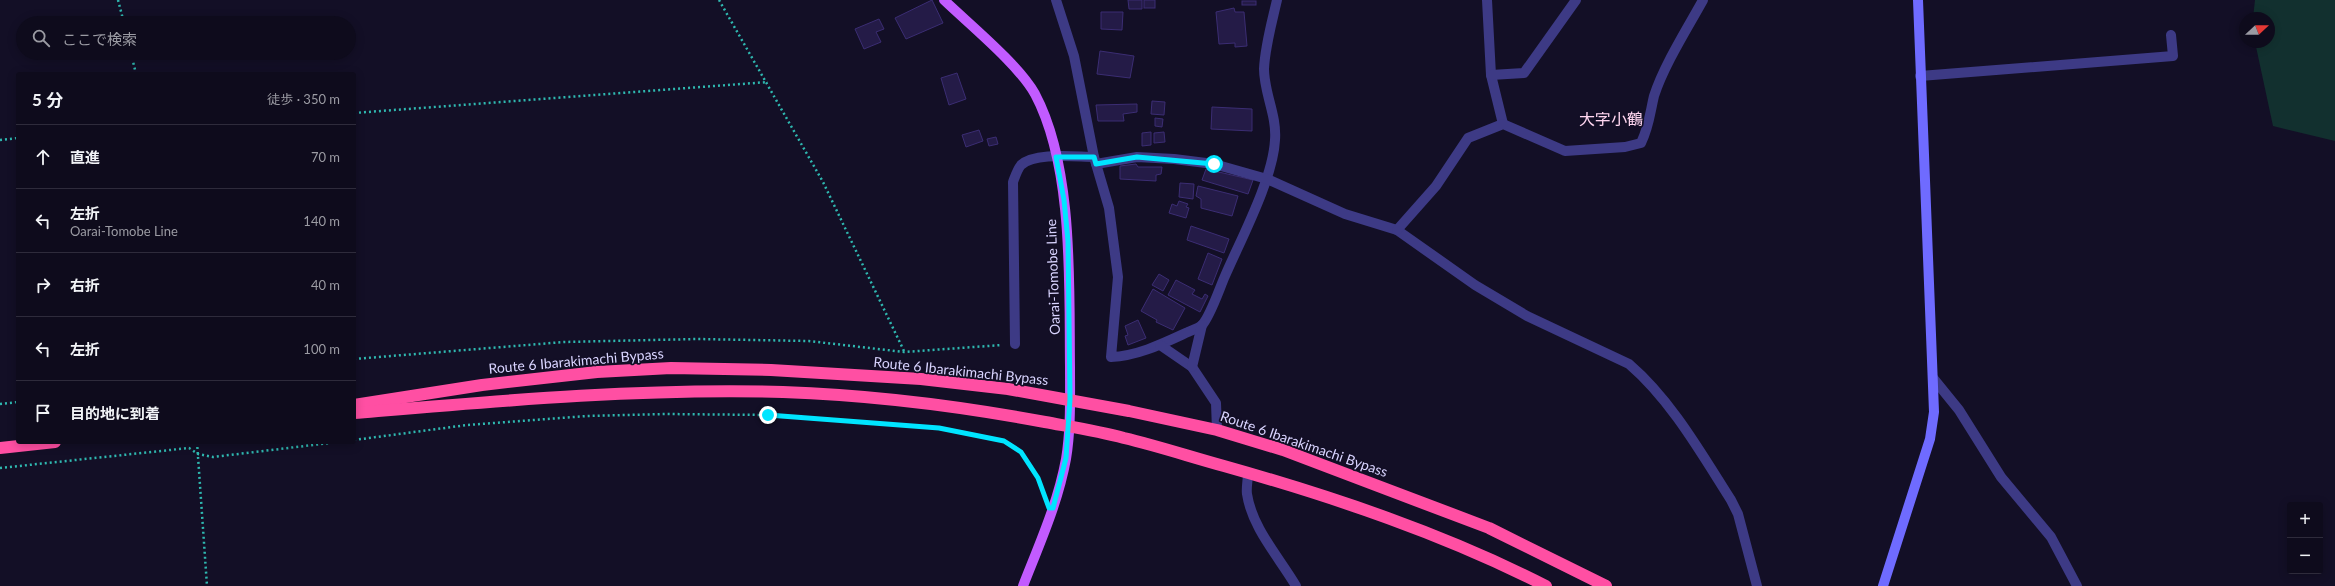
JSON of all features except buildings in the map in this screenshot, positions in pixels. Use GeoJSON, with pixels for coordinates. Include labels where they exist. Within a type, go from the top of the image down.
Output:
{"type":"FeatureCollection","features":[{"type":"Feature","properties":{"kind":"highway","name":"Route 6 Ibarakimachi Bypass"},"geometry":{"type":"LineString","coordinates":[[356,405],[490,384],[597,372],[671,368],[771,370],[921,378],[1070,399],[1217,430],[1330,467],[1489,528],[1606,586]]}},
{"type":"Feature","properties":{"kind":"highway"},"geometry":{"type":"LineString","coordinates":[[356,413],[621,392],[770,392],[871,397],[1007,415],[1123,437],[1337,499],[1509,567],[1546,586]]}},
{"type":"Feature","properties":{"kind":"highway"},"geometry":{"type":"LineString","coordinates":[[0,448],[37,444]]}},
{"type":"Feature","properties":{"kind":"main road","name":"Oarai-Tomobe Line"},"geometry":{"type":"LineString","coordinates":[[944,0],[1021,75],[1035,94],[1048,127],[1056,157],[1064,200],[1068,241],[1070,399],[1066,458],[1053,508],[1023,586]]}},
{"type":"Feature","properties":{"kind":"street"},"geometry":{"type":"LineString","coordinates":[[1056,0],[1074,56],[1095,161],[1109,208],[1118,277],[1111,357],[1123,356],[1160,345],[1202,325]]}},
{"type":"Feature","properties":{"kind":"street"},"geometry":{"type":"LineString","coordinates":[[1192,367],[1202,325],[1217,295],[1267,179],[1274,154],[1276,138],[1274,115],[1264,69],[1267,41],[1277,0]]}},
{"type":"Feature","properties":{"kind":"street"},"geometry":{"type":"LineString","coordinates":[[1487,0],[1491,75],[1503,124]]}},
{"type":"Feature","properties":{"kind":"street"},"geometry":{"type":"LineString","coordinates":[[1491,75],[1524,73],[1576,0]]}},
{"type":"Feature","properties":{"kind":"street"},"geometry":{"type":"LineString","coordinates":[[1398,230],[1436,186],[1468,138],[1503,124],[1566,151],[1625,147],[1641,143],[1648,129],[1655,96],[1674,53],[1703,0]]}},
{"type":"Feature","properties":{"kind":"street"},"geometry":{"type":"LineString","coordinates":[[1883,586],[1930,439],[1934,412],[1918,0]]}},
{"type":"Feature","properties":{"kind":"street"},"geometry":{"type":"LineString","coordinates":[[1920,76],[2173,56],[2171,35]]}},
{"type":"Feature","properties":{"kind":"street"},"geometry":{"type":"LineString","coordinates":[[1015,344],[1013,182],[1020,166],[1027,161],[1056,157],[1095,161],[1137,157],[1174,159],[1214,164],[1267,179],[1345,214],[1398,230],[1475,285],[1527,316],[1629,364],[1641,374],[1670,410],[1731,500],[1738,514],[1757,586]]}},
{"type":"Feature","properties":{"kind":"street"},"geometry":{"type":"LineString","coordinates":[[1160,345],[1192,367],[1216,403],[1217,430]]}},
{"type":"Feature","properties":{"kind":"street"},"geometry":{"type":"LineString","coordinates":[[1933,378],[1959,410],[2001,477],[2051,537],[2077,586]]}},
{"type":"Feature","properties":{"kind":"street"},"geometry":{"type":"LineString","coordinates":[[1248,473],[1246,494],[1262,538],[1282,562],[1296,586]]}},
{"type":"Feature","properties":{"kind":"path"},"geometry":{"type":"LineString","coordinates":[[118,0],[122,16]]}},
{"type":"Feature","properties":{"kind":"path"},"geometry":{"type":"LineString","coordinates":[[719,0],[768,82],[823,182],[904,352]]}},
{"type":"Feature","properties":{"kind":"path"},"geometry":{"type":"LineString","coordinates":[[133,60],[136,72]]}},
{"type":"Feature","properties":{"kind":"path"},"geometry":{"type":"LineString","coordinates":[[356,113],[768,82]]}},
{"type":"Feature","properties":{"kind":"path"},"geometry":{"type":"LineString","coordinates":[[0,140],[16,138]]}},
{"type":"Feature","properties":{"kind":"path"},"geometry":{"type":"LineString","coordinates":[[356,359],[564,342],[697,339],[809,341],[904,352],[1015,344]]}},
{"type":"Feature","properties":{"kind":"path"},"geometry":{"type":"LineString","coordinates":[[0,404],[16,402]]}},
{"type":"Feature","properties":{"kind":"path"},"geometry":{"type":"LineString","coordinates":[[356,440],[467,425],[587,416],[666,414],[768,415],[939,428],[1004,441],[1021,452],[1038,478],[1049,508],[1053,508]]}},
{"type":"Feature","properties":{"kind":"path"},"geometry":{"type":"LineString","coordinates":[[197,444],[207,586]]}},
{"type":"Feature","properties":{"kind":"path"},"geometry":{"type":"LineString","coordinates":[[0,468],[189,448],[198,454],[214,457],[323,444]]}},
{"type":"Feature","properties":{"kind":"green space"},"geometry":{"type":"Polygon","coordinates":[[[2255,0],[2335,0],[2335,141],[2273,126],[2256,48],[2275,48],[2275,12],[2254,12],[2255,0]]]}},
{"type":"Feature","properties":{"kind":"district","name":"大字小鶴"},"geometry":{"type":"Point","coordinates":[1611,119]}},
{"type":"Feature","properties":{"kind":"route"},"geometry":{"type":"LineString","coordinates":[[768,415],[939,428],[1004,441],[1021,452],[1038,478],[1049,508],[1053,508],[1066,458],[1070,399],[1068,241],[1064,200],[1056,157],[1094,157],[1096,164],[1137,157],[1174,159],[1214,164]]}}]}
